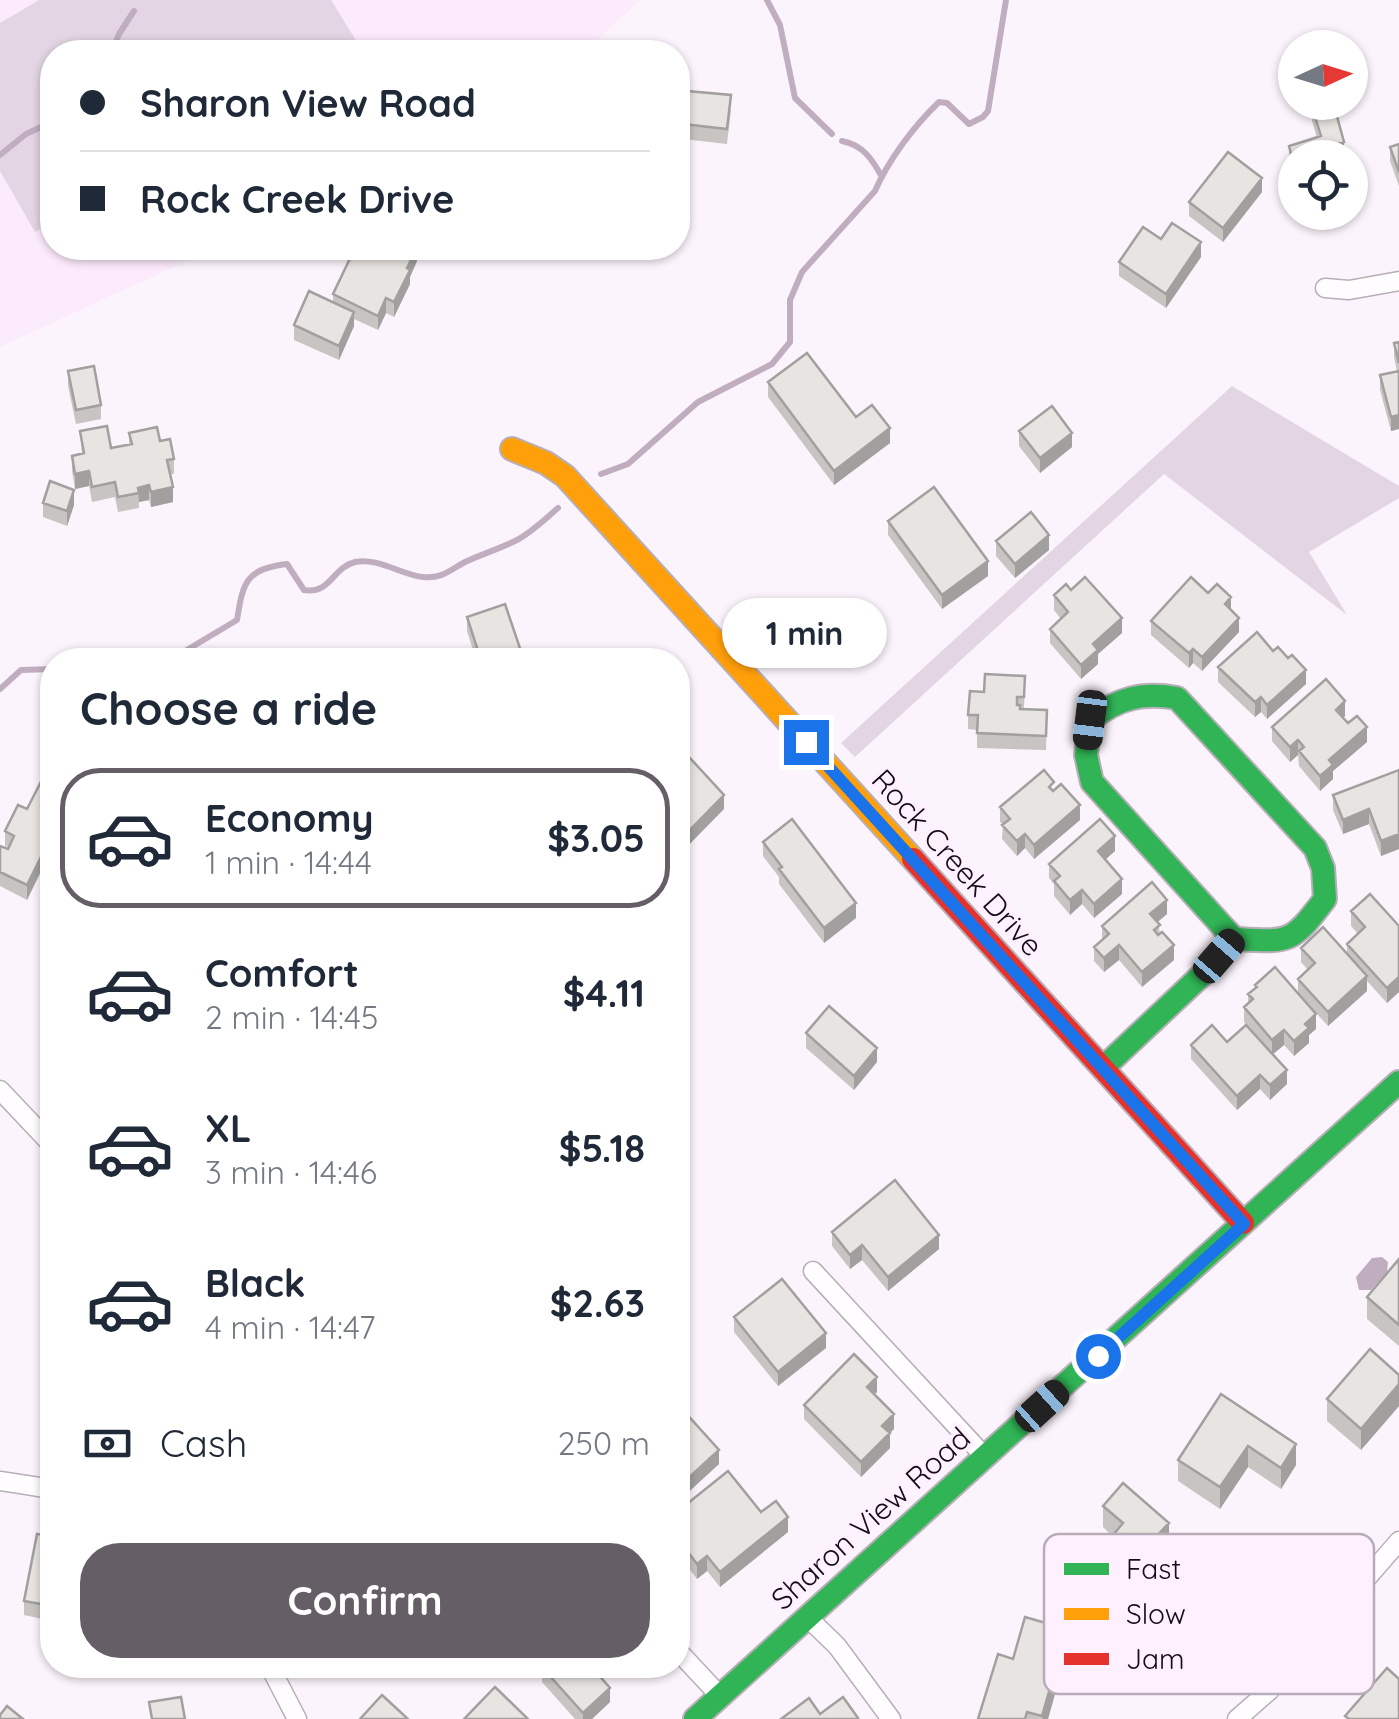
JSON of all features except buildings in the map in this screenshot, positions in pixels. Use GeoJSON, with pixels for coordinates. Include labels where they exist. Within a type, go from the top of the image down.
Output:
{"type":"FeatureCollection","features":[{"type":"Feature","properties":{"kind":"street"},"geometry":{"type":"LineString","coordinates":[[1324,288],[1349,290],[1399,281]]}},
{"type":"Feature","properties":{"kind":"street","name":"Rock Creek Drive"},"geometry":{"type":"LineString","coordinates":[[512,449],[546,462],[565,476],[1244,1224]]}},
{"type":"Feature","properties":{"kind":"street"},"geometry":{"type":"LineString","coordinates":[[1144,692],[1177,698],[1315,848],[1323,868],[1325,900],[1300,932],[1276,941],[1234,939],[1092,782],[1086,755],[1090,720],[1108,706],[1144,692]]}},
{"type":"Feature","properties":{"kind":"street"},"geometry":{"type":"LineString","coordinates":[[1103,1068],[1205,972],[1234,939]]}},
{"type":"Feature","properties":{"kind":"street","name":"Sharon View Road"},"geometry":{"type":"LineString","coordinates":[[695,1719],[1399,1082]]}},
{"type":"Feature","properties":{"kind":"street"},"geometry":{"type":"LineString","coordinates":[[0,1090],[40,1132]]}},
{"type":"Feature","properties":{"kind":"street"},"geometry":{"type":"LineString","coordinates":[[812,1271],[985,1457]]}},
{"type":"Feature","properties":{"kind":"street"},"geometry":{"type":"LineString","coordinates":[[0,1481],[40,1487]]}},
{"type":"Feature","properties":{"kind":"street"},"geometry":{"type":"LineString","coordinates":[[1374,1570],[1399,1541]]}},
{"type":"Feature","properties":{"kind":"street"},"geometry":{"type":"LineString","coordinates":[[807,1617],[837,1646],[890,1719]]}},
{"type":"Feature","properties":{"kind":"street"},"geometry":{"type":"LineString","coordinates":[[690,1664],[720,1696]]}},
{"type":"Feature","properties":{"kind":"street"},"geometry":{"type":"LineString","coordinates":[[276,1678],[297,1719]]}},
{"type":"Feature","properties":{"kind":"street"},"geometry":{"type":"LineString","coordinates":[[1236,1719],[1265,1694]]}},
{"type":"Feature","properties":{"kind":"shaded area"},"geometry":{"type":"Polygon","coordinates":[[[0,0],[640,0],[598,40],[40,40],[40,260],[189,260],[0,347],[0,0]]]}},
{"type":"Feature","properties":{"kind":"shaded area"},"geometry":{"type":"Polygon","coordinates":[[[39,0],[331,0],[356,40],[40,40],[40,229],[35,232],[0,171],[0,23],[39,0]]]}},
{"type":"Feature","properties":{"kind":"shaded area"},"geometry":{"type":"Polygon","coordinates":[[[1232,386],[1399,486],[1399,498],[1309,552],[1347,615],[1164,474],[855,757],[841,743],[1232,386]]]}},
{"type":"Feature","properties":{"kind":"shaded area"},"geometry":{"type":"Polygon","coordinates":[[[1382,1257],[1388,1262],[1387,1272],[1371,1290],[1359,1290],[1356,1277],[1372,1258],[1382,1257]]]}},
{"type":"Feature","properties":{"kind":"waterway"},"geometry":{"type":"LineString","coordinates":[[767,0],[780,25],[795,98],[832,134]]}},
{"type":"Feature","properties":{"kind":"waterway"},"geometry":{"type":"LineString","coordinates":[[601,474],[628,464],[698,402],[772,364],[790,342],[790,300],[802,272],[875,191],[920,122],[939,102],[947,103],[969,124],[988,111],[1006,0]]}},
{"type":"Feature","properties":{"kind":"waterway"},"geometry":{"type":"LineString","coordinates":[[117,40],[134,11]]}},
{"type":"Feature","properties":{"kind":"waterway"},"geometry":{"type":"LineString","coordinates":[[0,155],[40,128]]}},
{"type":"Feature","properties":{"kind":"waterway"},"geometry":{"type":"LineString","coordinates":[[842,141],[866,154],[882,177]]}},
{"type":"Feature","properties":{"kind":"waterway"},"geometry":{"type":"LineString","coordinates":[[190,648],[237,620],[244,587],[262,570],[287,564],[304,590],[320,588],[347,565],[363,561],[415,576],[435,577],[521,538],[558,508]]}},
{"type":"Feature","properties":{"kind":"waterway"},"geometry":{"type":"LineString","coordinates":[[0,689],[21,670],[40,669]]}},
{"type":"Feature","properties":{"kind":"traffic: fast"},"geometry":{"type":"LineString","coordinates":[[1103,1068],[1205,972],[1234,939],[1288,937],[1304,925],[1325,899],[1323,868],[1315,848],[1177,698],[1131,698],[1110,706],[1090,720],[1086,755],[1092,782],[1234,939]]}},
{"type":"Feature","properties":{"kind":"traffic: fast"},"geometry":{"type":"LineString","coordinates":[[695,1719],[1399,1082]]}},
{"type":"Feature","properties":{"kind":"traffic: slow"},"geometry":{"type":"LineString","coordinates":[[512,449],[565,476],[913,859]]}},
{"type":"Feature","properties":{"kind":"traffic: jam"},"geometry":{"type":"LineString","coordinates":[[913,859],[1243,1223]]}},
{"type":"Feature","properties":{"kind":"route"},"geometry":{"type":"LineString","coordinates":[[806,742],[1244,1224],[1098,1356]]}}]}
